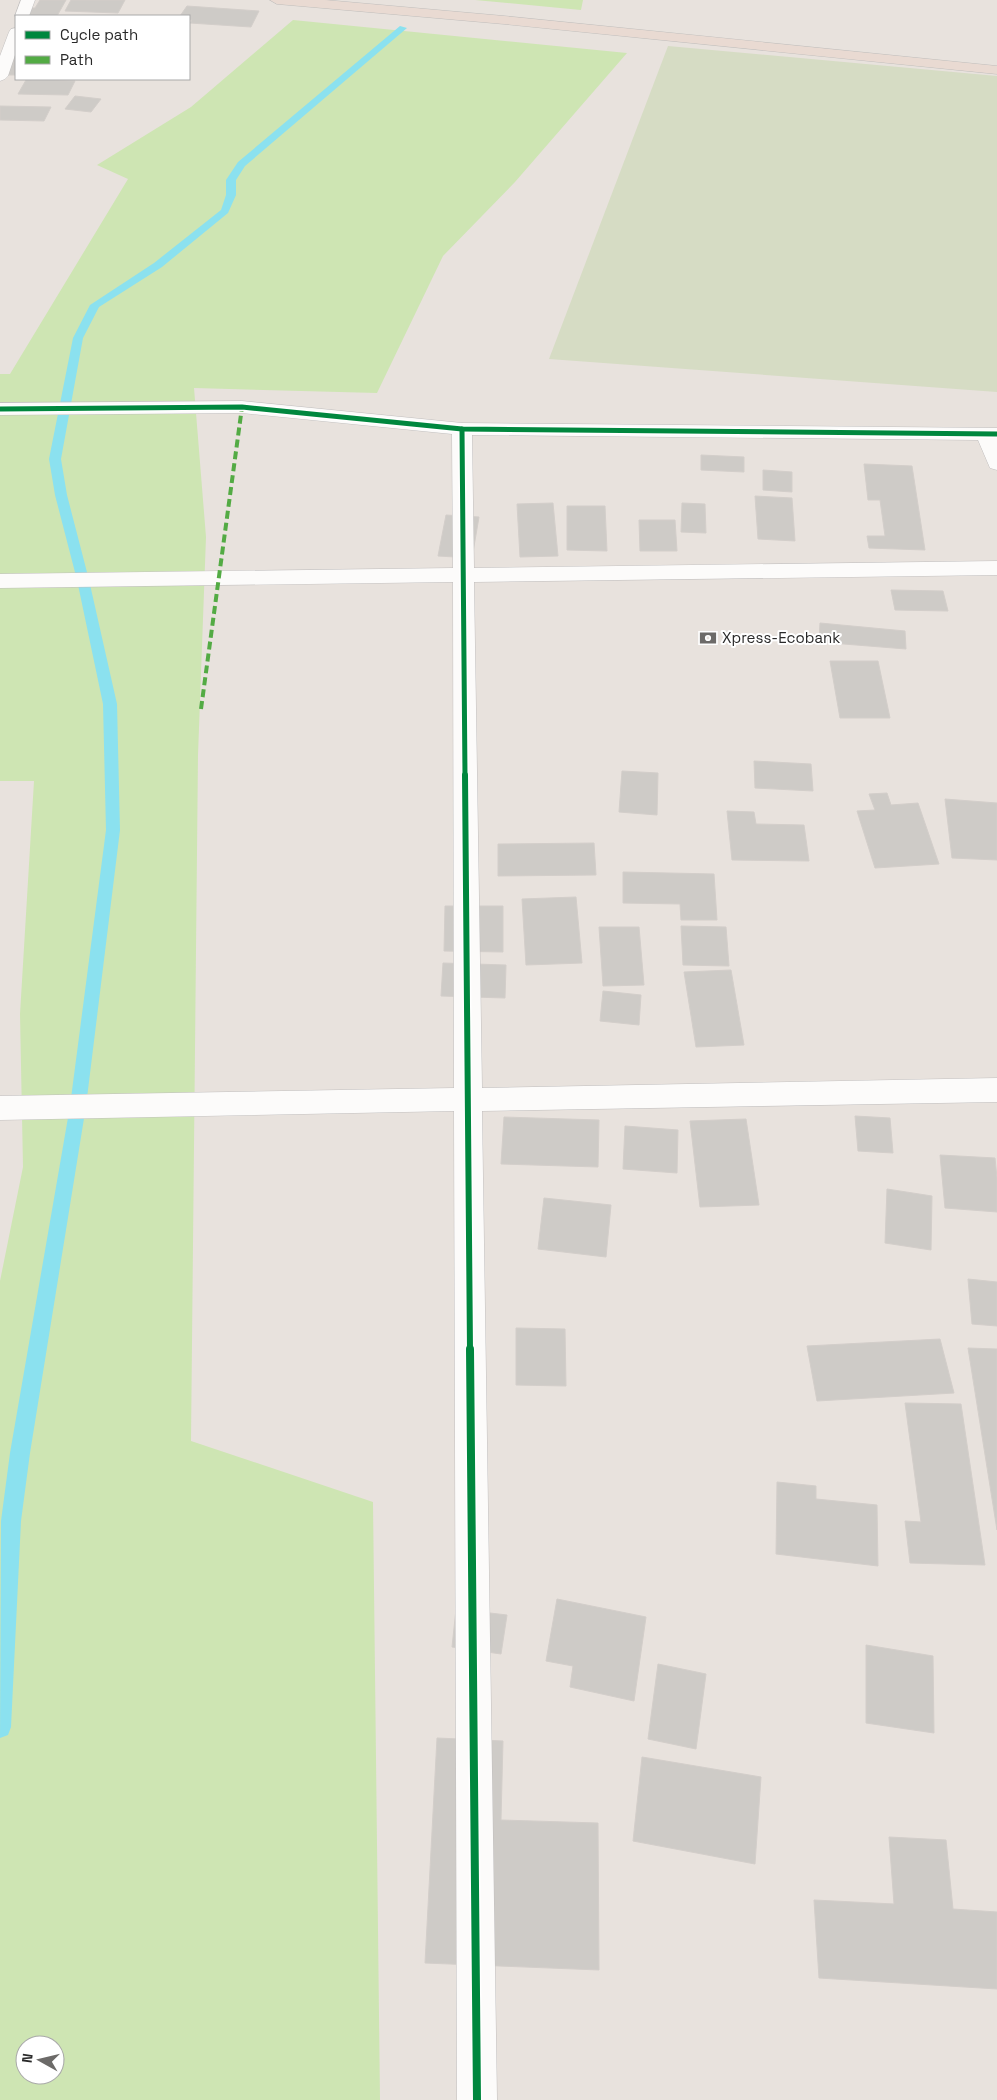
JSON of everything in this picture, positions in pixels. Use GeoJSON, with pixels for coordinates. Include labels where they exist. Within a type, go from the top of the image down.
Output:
{"type":"FeatureCollection","features":[{"type":"Feature","properties":{"kind":"highway"},"geometry":{"type":"LineString","coordinates":[[277,0],[504,20],[997,70]]}},
{"type":"Feature","properties":{"kind":"street"},"geometry":{"type":"LineString","coordinates":[[22,15],[28,0]]}},
{"type":"Feature","properties":{"kind":"street"},"geometry":{"type":"LineString","coordinates":[[0,76],[10,36]]}},
{"type":"Feature","properties":{"kind":"street"},"geometry":{"type":"LineString","coordinates":[[0,409],[242,407],[462,429],[992,434],[997,464]]}},
{"type":"Feature","properties":{"kind":"street"},"geometry":{"type":"LineString","coordinates":[[462,429],[477,2100]]}},
{"type":"Feature","properties":{"kind":"street"},"geometry":{"type":"LineString","coordinates":[[0,581],[997,568]]}},
{"type":"Feature","properties":{"kind":"street"},"geometry":{"type":"LineString","coordinates":[[0,1108],[997,1090]]}},
{"type":"Feature","properties":{"kind":"green space"},"geometry":{"type":"Polygon","coordinates":[[[475,0],[583,0],[581,10],[475,0]]]}},
{"type":"Feature","properties":{"kind":"green space"},"geometry":{"type":"Polygon","coordinates":[[[293,20],[627,53],[515,182],[443,256],[377,393],[194,388],[206,537],[198,755],[191,1441],[373,1502],[380,2100],[0,2100],[0,1281],[23,1167],[20,1014],[34,781],[0,781],[0,374],[10,374],[128,179],[97,165],[191,107],[293,20]]]}},
{"type":"Feature","properties":{"kind":"green space"},"geometry":{"type":"Polygon","coordinates":[[[668,46],[997,76],[997,392],[549,359],[668,46]]]}},
{"type":"Feature","properties":{"kind":"building"},"geometry":{"type":"Polygon","coordinates":[[[40,0],[66,0],[58,15],[22,15],[26,8],[35,8],[40,0]]]}},
{"type":"Feature","properties":{"kind":"building"},"geometry":{"type":"Polygon","coordinates":[[[71,0],[125,0],[118,13],[65,11],[71,0]]]}},
{"type":"Feature","properties":{"kind":"building"},"geometry":{"type":"Polygon","coordinates":[[[187,6],[259,11],[251,27],[190,23],[192,20],[190,20],[190,15],[181,15],[187,6]]]}},
{"type":"Feature","properties":{"kind":"building"},"geometry":{"type":"Polygon","coordinates":[[[15,56],[15,75],[4,75],[15,56]]]}},
{"type":"Feature","properties":{"kind":"building"},"geometry":{"type":"Polygon","coordinates":[[[26,80],[75,81],[68,95],[18,94],[26,80]]]}},
{"type":"Feature","properties":{"kind":"building"},"geometry":{"type":"Polygon","coordinates":[[[75,96],[101,99],[91,112],[65,109],[75,96]]]}},
{"type":"Feature","properties":{"kind":"building"},"geometry":{"type":"Polygon","coordinates":[[[0,106],[51,107],[44,121],[0,120],[0,106]]]}},
{"type":"Feature","properties":{"kind":"building"},"geometry":{"type":"Polygon","coordinates":[[[701,455],[744,457],[744,472],[701,470],[701,455]]]}},
{"type":"Feature","properties":{"kind":"building"},"geometry":{"type":"Polygon","coordinates":[[[864,464],[912,466],[925,550],[869,548],[867,536],[885,536],[880,500],[868,500],[864,464]]]}},
{"type":"Feature","properties":{"kind":"building"},"geometry":{"type":"Polygon","coordinates":[[[763,470],[792,472],[792,492],[763,490],[763,470]]]}},
{"type":"Feature","properties":{"kind":"building"},"geometry":{"type":"Polygon","coordinates":[[[755,496],[792,498],[795,541],[758,539],[755,496]]]}},
{"type":"Feature","properties":{"kind":"building"},"geometry":{"type":"Polygon","coordinates":[[[553,503],[558,556],[520,557],[517,504],[553,503]]]}},
{"type":"Feature","properties":{"kind":"building"},"geometry":{"type":"Polygon","coordinates":[[[682,503],[705,504],[706,533],[681,532],[682,503]]]}},
{"type":"Feature","properties":{"kind":"building"},"geometry":{"type":"Polygon","coordinates":[[[567,506],[605,506],[607,551],[567,550],[567,506]]]}},
{"type":"Feature","properties":{"kind":"building"},"geometry":{"type":"Polygon","coordinates":[[[446,515],[479,517],[472,558],[438,556],[446,515]]]}},
{"type":"Feature","properties":{"kind":"building"},"geometry":{"type":"Polygon","coordinates":[[[639,520],[675,520],[677,551],[640,551],[639,520]]]}},
{"type":"Feature","properties":{"kind":"building"},"geometry":{"type":"Polygon","coordinates":[[[891,590],[943,591],[948,611],[895,610],[891,590]]]}},
{"type":"Feature","properties":{"kind":"building"},"geometry":{"type":"Polygon","coordinates":[[[820,623],[905,631],[906,649],[819,642],[820,623]]]}},
{"type":"Feature","properties":{"kind":"building"},"geometry":{"type":"Polygon","coordinates":[[[830,661],[878,661],[890,718],[840,718],[830,661]]]}},
{"type":"Feature","properties":{"kind":"building"},"geometry":{"type":"Polygon","coordinates":[[[754,761],[811,764],[813,791],[755,788],[754,761]]]}},
{"type":"Feature","properties":{"kind":"building"},"geometry":{"type":"Polygon","coordinates":[[[622,771],[658,773],[657,815],[619,812],[622,771]]]}},
{"type":"Feature","properties":{"kind":"building"},"geometry":{"type":"Polygon","coordinates":[[[887,793],[891,805],[918,803],[939,864],[875,868],[857,811],[875,810],[869,794],[887,793]]]}},
{"type":"Feature","properties":{"kind":"building"},"geometry":{"type":"Polygon","coordinates":[[[945,799],[997,803],[997,860],[952,858],[945,799]]]}},
{"type":"Feature","properties":{"kind":"building"},"geometry":{"type":"Polygon","coordinates":[[[727,811],[754,812],[756,824],[804,825],[809,861],[732,860],[727,811]]]}},
{"type":"Feature","properties":{"kind":"building"},"geometry":{"type":"Polygon","coordinates":[[[594,843],[596,875],[498,876],[498,844],[594,843]]]}},
{"type":"Feature","properties":{"kind":"building"},"geometry":{"type":"Polygon","coordinates":[[[623,872],[714,874],[717,920],[681,920],[680,904],[623,903],[623,872]]]}},
{"type":"Feature","properties":{"kind":"building"},"geometry":{"type":"Polygon","coordinates":[[[576,897],[582,963],[526,965],[522,899],[576,897]]]}},
{"type":"Feature","properties":{"kind":"building"},"geometry":{"type":"Polygon","coordinates":[[[445,906],[503,906],[503,952],[444,951],[445,906]]]}},
{"type":"Feature","properties":{"kind":"building"},"geometry":{"type":"Polygon","coordinates":[[[681,926],[726,927],[729,966],[683,965],[681,926]]]}},
{"type":"Feature","properties":{"kind":"building"},"geometry":{"type":"Polygon","coordinates":[[[599,927],[639,927],[644,985],[603,986],[599,927]]]}},
{"type":"Feature","properties":{"kind":"building"},"geometry":{"type":"Polygon","coordinates":[[[443,963],[506,965],[505,998],[441,996],[443,963]]]}},
{"type":"Feature","properties":{"kind":"building"},"geometry":{"type":"Polygon","coordinates":[[[731,970],[744,1045],[696,1047],[684,972],[731,970]]]}},
{"type":"Feature","properties":{"kind":"building"},"geometry":{"type":"Polygon","coordinates":[[[603,991],[641,995],[639,1025],[600,1021],[603,991]]]}},
{"type":"Feature","properties":{"kind":"building"},"geometry":{"type":"Polygon","coordinates":[[[855,1116],[890,1118],[893,1153],[858,1151],[855,1116]]]}},
{"type":"Feature","properties":{"kind":"building"},"geometry":{"type":"Polygon","coordinates":[[[504,1117],[599,1120],[598,1167],[501,1164],[504,1117]]]}},
{"type":"Feature","properties":{"kind":"building"},"geometry":{"type":"Polygon","coordinates":[[[746,1119],[759,1205],[700,1207],[690,1121],[746,1119]]]}},
{"type":"Feature","properties":{"kind":"building"},"geometry":{"type":"Polygon","coordinates":[[[625,1126],[678,1130],[677,1173],[623,1169],[625,1126]]]}},
{"type":"Feature","properties":{"kind":"building"},"geometry":{"type":"Polygon","coordinates":[[[940,1155],[995,1158],[997,1212],[945,1208],[940,1155]]]}},
{"type":"Feature","properties":{"kind":"building"},"geometry":{"type":"Polygon","coordinates":[[[887,1189],[932,1196],[931,1250],[885,1243],[887,1189]]]}},
{"type":"Feature","properties":{"kind":"building"},"geometry":{"type":"Polygon","coordinates":[[[544,1198],[611,1205],[606,1257],[538,1249],[544,1198]]]}},
{"type":"Feature","properties":{"kind":"building"},"geometry":{"type":"Polygon","coordinates":[[[968,1279],[997,1282],[997,1326],[972,1324],[968,1279]]]}},
{"type":"Feature","properties":{"kind":"building"},"geometry":{"type":"Polygon","coordinates":[[[516,1328],[565,1329],[566,1386],[516,1385],[516,1328]]]}},
{"type":"Feature","properties":{"kind":"building"},"geometry":{"type":"Polygon","coordinates":[[[940,1339],[954,1393],[817,1401],[807,1346],[940,1339]]]}},
{"type":"Feature","properties":{"kind":"building"},"geometry":{"type":"Polygon","coordinates":[[[968,1348],[997,1349],[997,1530],[968,1348]]]}},
{"type":"Feature","properties":{"kind":"building"},"geometry":{"type":"Polygon","coordinates":[[[905,1403],[961,1404],[985,1565],[910,1563],[905,1521],[921,1522],[905,1403]]]}},
{"type":"Feature","properties":{"kind":"building"},"geometry":{"type":"Polygon","coordinates":[[[777,1482],[816,1486],[816,1499],[877,1505],[878,1566],[776,1554],[777,1482]]]}},
{"type":"Feature","properties":{"kind":"building"},"geometry":{"type":"Polygon","coordinates":[[[557,1599],[646,1617],[634,1701],[570,1687],[573,1666],[546,1661],[557,1599]]]}},
{"type":"Feature","properties":{"kind":"building"},"geometry":{"type":"Polygon","coordinates":[[[456,1609],[507,1615],[501,1654],[452,1647],[456,1609]]]}},
{"type":"Feature","properties":{"kind":"building"},"geometry":{"type":"Polygon","coordinates":[[[866,1645],[933,1656],[934,1733],[866,1723],[866,1645]]]}},
{"type":"Feature","properties":{"kind":"building"},"geometry":{"type":"Polygon","coordinates":[[[658,1664],[706,1674],[696,1749],[648,1739],[658,1664]]]}},
{"type":"Feature","properties":{"kind":"building"},"geometry":{"type":"Polygon","coordinates":[[[437,1738],[503,1741],[501,1820],[598,1823],[599,1970],[425,1963],[437,1738]]]}},
{"type":"Feature","properties":{"kind":"building"},"geometry":{"type":"Polygon","coordinates":[[[642,1757],[761,1777],[755,1864],[633,1841],[642,1757]]]}},
{"type":"Feature","properties":{"kind":"building"},"geometry":{"type":"Polygon","coordinates":[[[889,1837],[946,1840],[953,1909],[997,1912],[997,1989],[819,1978],[814,1900],[894,1904],[889,1837]]]}},
{"type":"Feature","properties":{"kind":"waterway"},"geometry":{"type":"LineString","coordinates":[[0,1727],[11,1521],[20,1453],[78,1106],[113,830],[110,704],[83,580],[61,495],[55,459],[78,338],[95,305],[158,265],[225,211],[231,195],[231,180],[241,164],[403,28]]}},
{"type":"Feature","properties":{"kind":"marked path"},"geometry":{"type":"LineString","coordinates":[[201,709],[242,407]]}},
{"type":"Feature","properties":{"kind":"cycle path"},"geometry":{"type":"LineString","coordinates":[[0,409],[242,407],[462,429],[997,434]]}},
{"type":"Feature","properties":{"kind":"cycle path"},"geometry":{"type":"LineString","coordinates":[[462,429],[477,2100]]}},
{"type":"Feature","properties":{"kind":"place","name":"Xpress-Ecobank"},"geometry":{"type":"Point","coordinates":[708,638]}}]}
